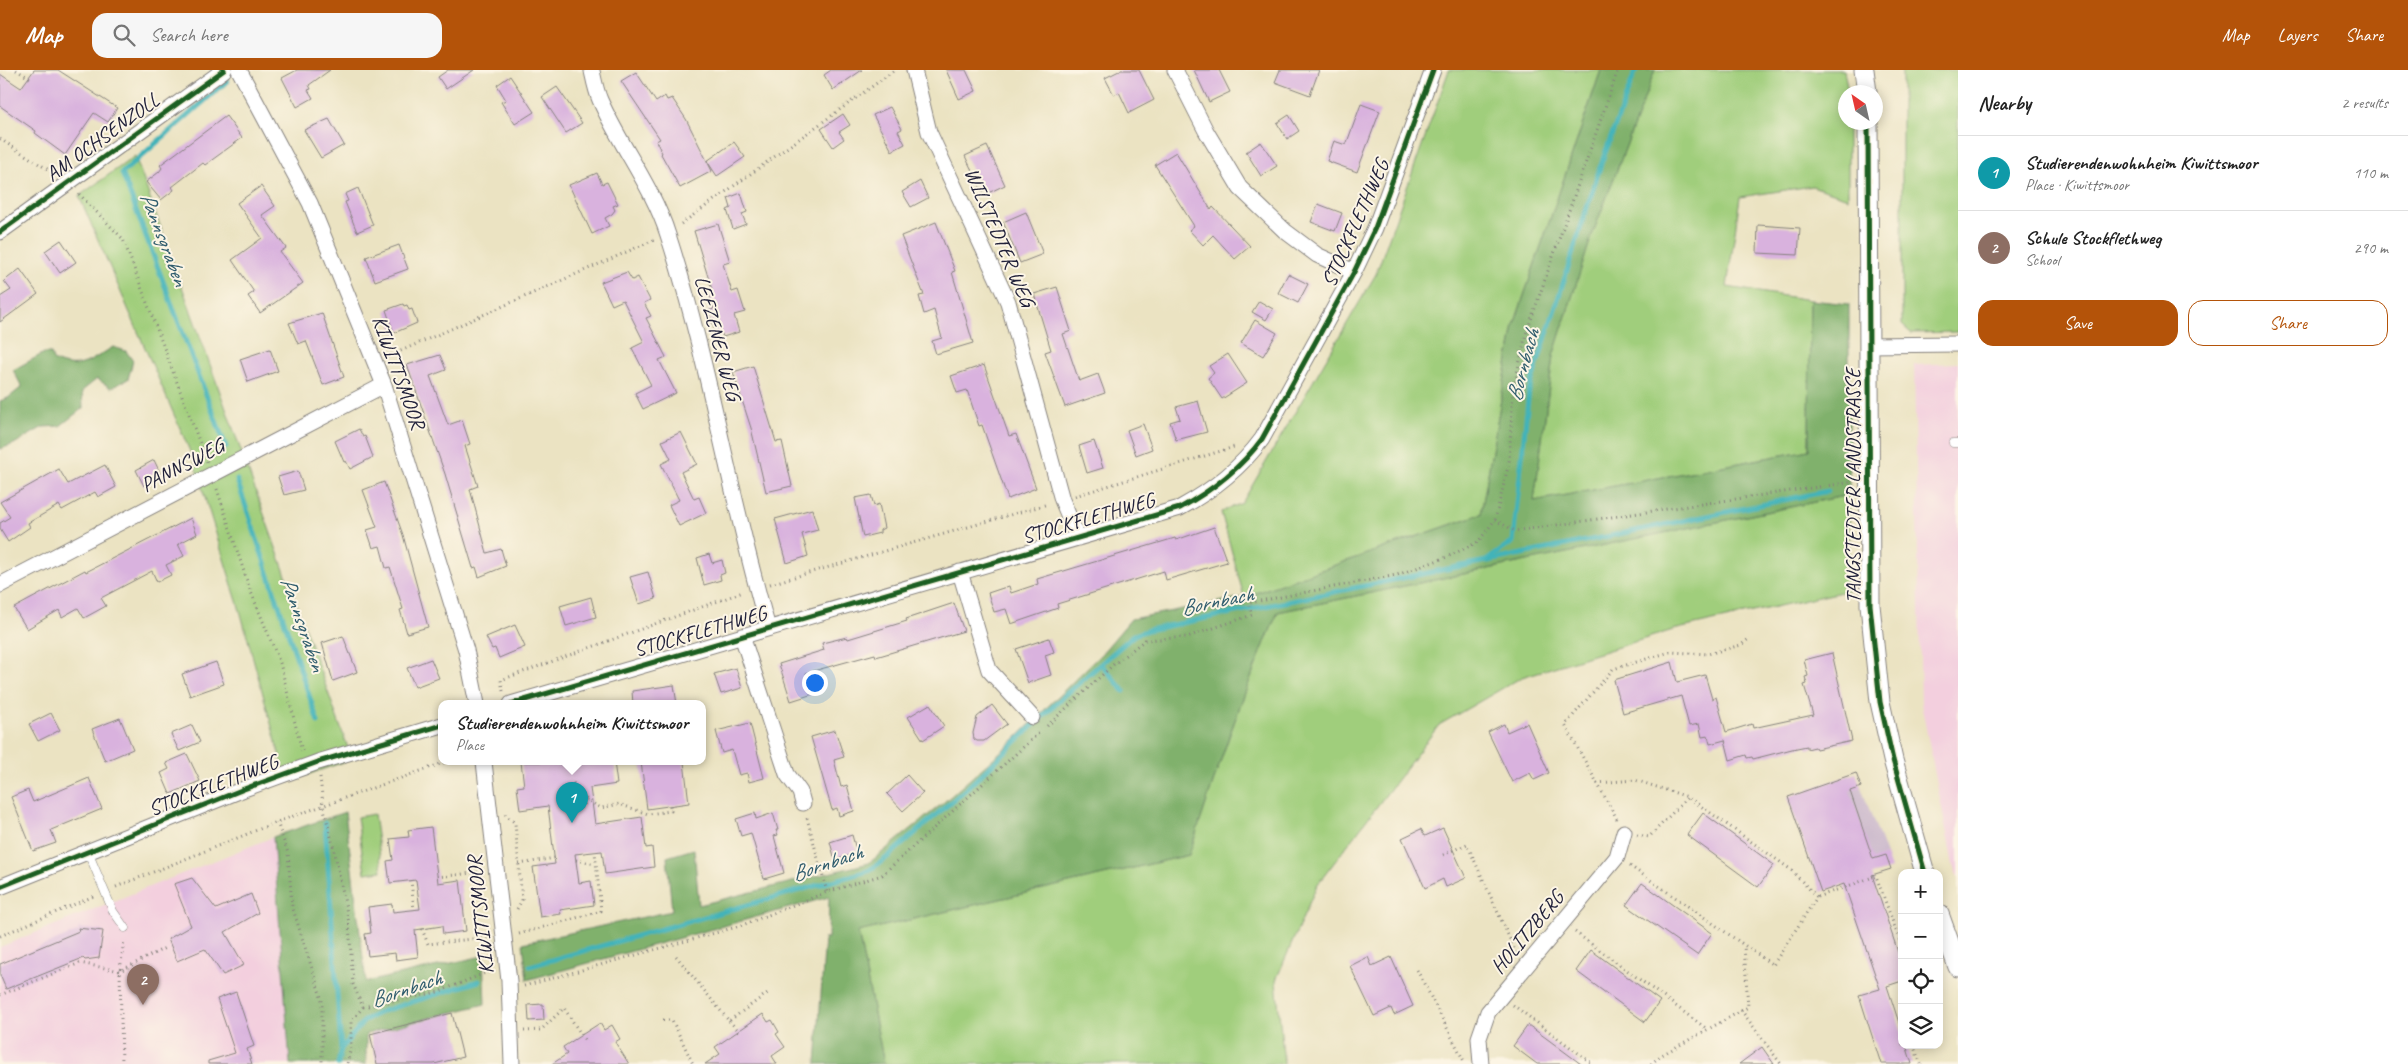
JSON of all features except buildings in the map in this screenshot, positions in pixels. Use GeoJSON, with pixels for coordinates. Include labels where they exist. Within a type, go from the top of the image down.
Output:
{"type":"FeatureCollection","features":[{"type":"Feature","properties":{"kind":"street","name":"AM OCHSENZOLL"},"geometry":{"type":"LineString","coordinates":[[0,232],[224,70]]}},
{"type":"Feature","properties":{"kind":"street","name":"KIWITTSMOOR"},"geometry":{"type":"LineString","coordinates":[[239,70],[310,203],[384,385],[466,650],[476,700]]}},
{"type":"Feature","properties":{"kind":"street","name":"WILSTEDTER WEG"},"geometry":{"type":"LineString","coordinates":[[914,70],[929,132],[1008,302],[1062,500],[1078,538]]}},
{"type":"Feature","properties":{"kind":"street"},"geometry":{"type":"LineString","coordinates":[[1175,70],[1206,131],[1240,188],[1285,231],[1316,255],[1354,272]]}},
{"type":"Feature","properties":{"kind":"street","name":"STOCKFLETHWEG"},"geometry":{"type":"LineString","coordinates":[[507,700],[742,636],[1078,538],[1180,508],[1199,498],[1234,471],[1262,439],[1354,272],[1375,228],[1433,70]]}},
{"type":"Feature","properties":{"kind":"street"},"geometry":{"type":"LineString","coordinates":[[1864,70],[1866,85]]}},
{"type":"Feature","properties":{"kind":"street","name":"LEEZENER WEG"},"geometry":{"type":"LineString","coordinates":[[592,71],[599,98],[659,211],[668,234],[705,366],[756,588],[768,628]]}},
{"type":"Feature","properties":{"kind":"street","name":"TANGSTEDTER LANDSTRASSE"},"geometry":{"type":"LineString","coordinates":[[1868,130],[1870,605],[1880,702],[1893,760],[1924,869]]}},
{"type":"Feature","properties":{"kind":"street"},"geometry":{"type":"LineString","coordinates":[[1869,345],[1958,344]]}},
{"type":"Feature","properties":{"kind":"street","name":"PANNSWEG"},"geometry":{"type":"LineString","coordinates":[[0,585],[384,385]]}},
{"type":"Feature","properties":{"kind":"street"},"geometry":{"type":"LineString","coordinates":[[960,572],[989,670],[1032,717]]}},
{"type":"Feature","properties":{"kind":"street","name":"STOCKFLETHWEG"},"geometry":{"type":"LineString","coordinates":[[742,636],[787,774],[800,792],[803,803]]}},
{"type":"Feature","properties":{"kind":"street","name":"STOCKFLETHWEG"},"geometry":{"type":"LineString","coordinates":[[0,887],[244,789],[312,764],[438,726]]}},
{"type":"Feature","properties":{"kind":"street","name":"KIWITTSMOOR"},"geometry":{"type":"LineString","coordinates":[[484,765],[509,981],[512,1064]]}},
{"type":"Feature","properties":{"kind":"street","name":"HOLITZBERG"},"geometry":{"type":"LineString","coordinates":[[1481,1064],[1478,1038],[1488,1012],[1617,857],[1624,832]]}},
{"type":"Feature","properties":{"kind":"street"},"geometry":{"type":"LineString","coordinates":[[1943,925],[1958,968]]}},
{"type":"Feature","properties":{"kind":"lane"},"geometry":{"type":"LineString","coordinates":[[88,852],[113,911],[125,928]]}},
{"type":"Feature","properties":{"kind":"path"},"geometry":{"type":"LineString","coordinates":[[16,70],[31,79]]}},
{"type":"Feature","properties":{"kind":"path"},"geometry":{"type":"LineString","coordinates":[[375,362],[668,234],[895,70]]}},
{"type":"Feature","properties":{"kind":"path"},"geometry":{"type":"LineString","coordinates":[[347,1064],[351,1047],[351,1022],[363,1007],[438,992],[488,972],[522,986],[740,926],[827,892],[882,875],[1101,674],[1145,640],[1187,637],[1252,615],[1248,602],[1397,574],[1447,557],[1478,542],[1495,520],[1509,463],[1514,391],[1526,334],[1618,70]]}},
{"type":"Feature","properties":{"kind":"path"},"geometry":{"type":"LineString","coordinates":[[0,139],[67,182],[123,239],[212,473],[249,587],[280,663],[312,764],[334,850],[349,923],[353,984],[363,1007]]}},
{"type":"Feature","properties":{"kind":"path"},"geometry":{"type":"LineString","coordinates":[[507,700],[501,680],[756,588],[1062,500],[1262,439]]}},
{"type":"Feature","properties":{"kind":"path"},"geometry":{"type":"LineString","coordinates":[[1495,520],[1515,531],[1869,480]]}},
{"type":"Feature","properties":{"kind":"path"},"geometry":{"type":"LineString","coordinates":[[1688,797],[1649,837],[1624,832],[1565,725],[1613,668],[1670,652],[1708,654],[1741,645],[1750,638]]}},
{"type":"Feature","properties":{"kind":"path"},"geometry":{"type":"LineString","coordinates":[[0,936],[277,822],[438,765]]}},
{"type":"Feature","properties":{"kind":"path"},"geometry":{"type":"LineString","coordinates":[[1597,783],[1635,780],[1688,797],[1790,869],[1817,897]]}},
{"type":"Feature","properties":{"kind":"path"},"geometry":{"type":"LineString","coordinates":[[573,783],[587,800],[600,808],[619,804],[648,814],[671,811],[670,802]]}},
{"type":"Feature","properties":{"kind":"path"},"geometry":{"type":"LineString","coordinates":[[580,808],[587,800]]}},
{"type":"Feature","properties":{"kind":"path"},"geometry":{"type":"LineString","coordinates":[[803,803],[827,892]]}},
{"type":"Feature","properties":{"kind":"path"},"geometry":{"type":"LineString","coordinates":[[277,822],[288,853],[292,906],[322,1000],[322,1064]]}},
{"type":"Feature","properties":{"kind":"path"},"geometry":{"type":"LineString","coordinates":[[1443,855],[1467,844],[1523,970]]}},
{"type":"Feature","properties":{"kind":"path"},"geometry":{"type":"LineString","coordinates":[[422,929],[428,944],[516,935],[601,911],[595,852]]}},
{"type":"Feature","properties":{"kind":"path"},"geometry":{"type":"LineString","coordinates":[[1617,857],[1774,966],[1817,897],[1876,876],[1898,936]]}},
{"type":"Feature","properties":{"kind":"path"},"geometry":{"type":"LineString","coordinates":[[519,864],[555,858]]}},
{"type":"Feature","properties":{"kind":"path"},"geometry":{"type":"LineString","coordinates":[[576,860],[595,864]]}},
{"type":"Feature","properties":{"kind":"path"},"geometry":{"type":"LineString","coordinates":[[437,877],[496,870]]}},
{"type":"Feature","properties":{"kind":"path"},"geometry":{"type":"LineString","coordinates":[[411,880],[414,910]]}},
{"type":"Feature","properties":{"kind":"path"},"geometry":{"type":"LineString","coordinates":[[1562,923],[1707,1029]]}},
{"type":"Feature","properties":{"kind":"path"},"geometry":{"type":"LineString","coordinates":[[122,1064],[120,971],[125,928]]}},
{"type":"Feature","properties":{"kind":"path"},"geometry":{"type":"LineString","coordinates":[[1651,1064],[1748,1006],[1744,945]]}},
{"type":"Feature","properties":{"kind":"path"},"geometry":{"type":"LineString","coordinates":[[0,995],[80,963],[120,971],[165,948]]}},
{"type":"Feature","properties":{"kind":"path"},"geometry":{"type":"LineString","coordinates":[[676,956],[739,1031]]}},
{"type":"Feature","properties":{"kind":"path"},"geometry":{"type":"LineString","coordinates":[[1417,970],[1466,1064]]}},
{"type":"Feature","properties":{"kind":"path"},"geometry":{"type":"LineString","coordinates":[[729,1021],[769,992]]}},
{"type":"Feature","properties":{"kind":"path"},"geometry":{"type":"LineString","coordinates":[[1501,996],[1593,1064]]}},
{"type":"Feature","properties":{"kind":"path"},"geometry":{"type":"LineString","coordinates":[[511,1032],[541,1030],[564,1008],[586,1042]]}},
{"type":"Feature","properties":{"kind":"path"},"geometry":{"type":"LineString","coordinates":[[1742,1010],[1781,1064]]}},
{"type":"Feature","properties":{"kind":"path"},"geometry":{"type":"LineString","coordinates":[[663,1020],[672,1020],[693,1064]]}},
{"type":"Feature","properties":{"kind":"path"},"geometry":{"type":"LineString","coordinates":[[1915,1049],[1921,1064]]}},
{"type":"Feature","properties":{"kind":"shaded area"},"geometry":{"type":"Polygon","coordinates":[[[1958,363],[1958,878],[1953,865],[1921,703],[1914,365],[1958,363]]]}},
{"type":"Feature","properties":{"kind":"shaded area"},"geometry":{"type":"Polygon","coordinates":[[[1861,787],[1886,855],[1816,878],[1809,858],[1866,839],[1856,812],[1800,831],[1793,811],[1861,787]]]}},
{"type":"Feature","properties":{"kind":"shaded area"},"geometry":{"type":"Polygon","coordinates":[[[273,837],[290,1064],[0,1064],[0,947],[273,837]]]}},
{"type":"Feature","properties":{"kind":"green space"},"geometry":{"type":"Polygon","coordinates":[[[1449,70],[1601,70],[1514,325],[1481,514],[1244,597],[1221,512],[1242,503],[1376,274],[1449,70]]]}},
{"type":"Feature","properties":{"kind":"green space"},"geometry":{"type":"Polygon","coordinates":[[[1601,70],[1655,70],[1590,241],[1553,356],[1534,501],[1809,450],[1810,300],[1849,304],[1849,495],[1278,612],[1242,702],[1189,855],[858,932],[884,1064],[816,1064],[825,938],[828,938],[829,897],[527,980],[523,943],[672,911],[667,857],[694,849],[699,905],[869,863],[943,803],[1014,740],[1102,653],[1131,619],[1244,597],[1481,514],[1514,325],[1601,70]]]}},
{"type":"Feature","properties":{"kind":"green space"},"geometry":{"type":"Polygon","coordinates":[[[1655,70],[1844,70],[1847,85],[1838,85],[1838,130],[1848,130],[1848,198],[1812,186],[1740,197],[1727,287],[1810,300],[1809,450],[1534,501],[1553,356],[1590,241],[1655,70]]]}},
{"type":"Feature","properties":{"kind":"green space"},"geometry":{"type":"Polygon","coordinates":[[[1902,70],[1956,70],[1958,74],[1958,332],[1911,333],[1902,325],[1902,70]]]}},
{"type":"Feature","properties":{"kind":"green space"},"geometry":{"type":"Polygon","coordinates":[[[135,156],[352,759],[287,782],[241,614],[192,456],[79,196],[135,156]]]}},
{"type":"Feature","properties":{"kind":"green space"},"geometry":{"type":"Polygon","coordinates":[[[113,347],[126,351],[133,361],[128,379],[111,388],[97,379],[82,391],[83,408],[60,426],[43,427],[14,444],[0,449],[0,401],[8,398],[22,387],[13,370],[44,353],[51,353],[53,360],[62,364],[78,365],[113,347]]]}},
{"type":"Feature","properties":{"kind":"green space"},"geometry":{"type":"Polygon","coordinates":[[[1849,495],[1850,590],[1673,630],[1522,677],[1439,725],[1317,885],[1276,980],[1284,1064],[884,1064],[858,932],[1189,855],[1242,702],[1278,612],[1849,495]]]}},
{"type":"Feature","properties":{"kind":"green space"},"geometry":{"type":"Polygon","coordinates":[[[345,812],[366,982],[483,956],[485,1004],[366,1034],[366,1064],[290,1064],[273,837],[345,812]]]}},
{"type":"Feature","properties":{"kind":"green space"},"geometry":{"type":"Polygon","coordinates":[[[374,814],[382,871],[365,873],[357,817],[374,814]]]}},
{"type":"Feature","properties":{"kind":"waterway","name":"Bornbach"},"geometry":{"type":"LineString","coordinates":[[530,966],[868,871],[884,860],[966,789],[1064,696],[1134,635],[1148,630],[1486,561],[1513,542],[1529,390],[1601,164],[1636,70]]}},
{"type":"Feature","properties":{"kind":"waterway","name":"Pannsgraben"},"geometry":{"type":"LineString","coordinates":[[226,447],[122,173],[227,81]]}},
{"type":"Feature","properties":{"kind":"waterway","name":"Pannsgraben"},"geometry":{"type":"LineString","coordinates":[[237,480],[318,722]]}},
{"type":"Feature","properties":{"kind":"waterway"},"geometry":{"type":"LineString","coordinates":[[1488,561],[1828,491]]}},
{"type":"Feature","properties":{"kind":"waterway"},"geometry":{"type":"LineString","coordinates":[[1101,664],[1124,691]]}},
{"type":"Feature","properties":{"kind":"waterway","name":"Pannsgraben"},"geometry":{"type":"LineString","coordinates":[[325,823],[341,1049]]}},
{"type":"Feature","properties":{"kind":"waterway","name":"Bornbach"},"geometry":{"type":"LineString","coordinates":[[338,1064],[341,1049],[365,1020],[383,1011],[479,981]]}},
{"type":"Feature","properties":{"kind":"cycle path"},"geometry":{"type":"LineString","coordinates":[[0,232],[224,70]]}},
{"type":"Feature","properties":{"kind":"cycle path"},"geometry":{"type":"LineString","coordinates":[[525,700],[1180,508],[1204,494],[1245,460],[1262,439],[1354,272],[1375,228],[1433,70]]}},
{"type":"Feature","properties":{"kind":"cycle path"},"geometry":{"type":"LineString","coordinates":[[1868,130],[1870,605],[1880,702],[1893,760],[1924,869]]}},
{"type":"Feature","properties":{"kind":"cycle path"},"geometry":{"type":"LineString","coordinates":[[0,887],[244,789],[318,762],[438,726]]}},
{"type":"Feature","properties":{"kind":"place","name":"Studierendenwohnheim Kiwittsmoor"},"geometry":{"type":"Point","coordinates":[572,823]}},
{"type":"Feature","properties":{"kind":"place","name":"Schule Stockflethweg"},"geometry":{"type":"Point","coordinates":[143,1005]}}]}
